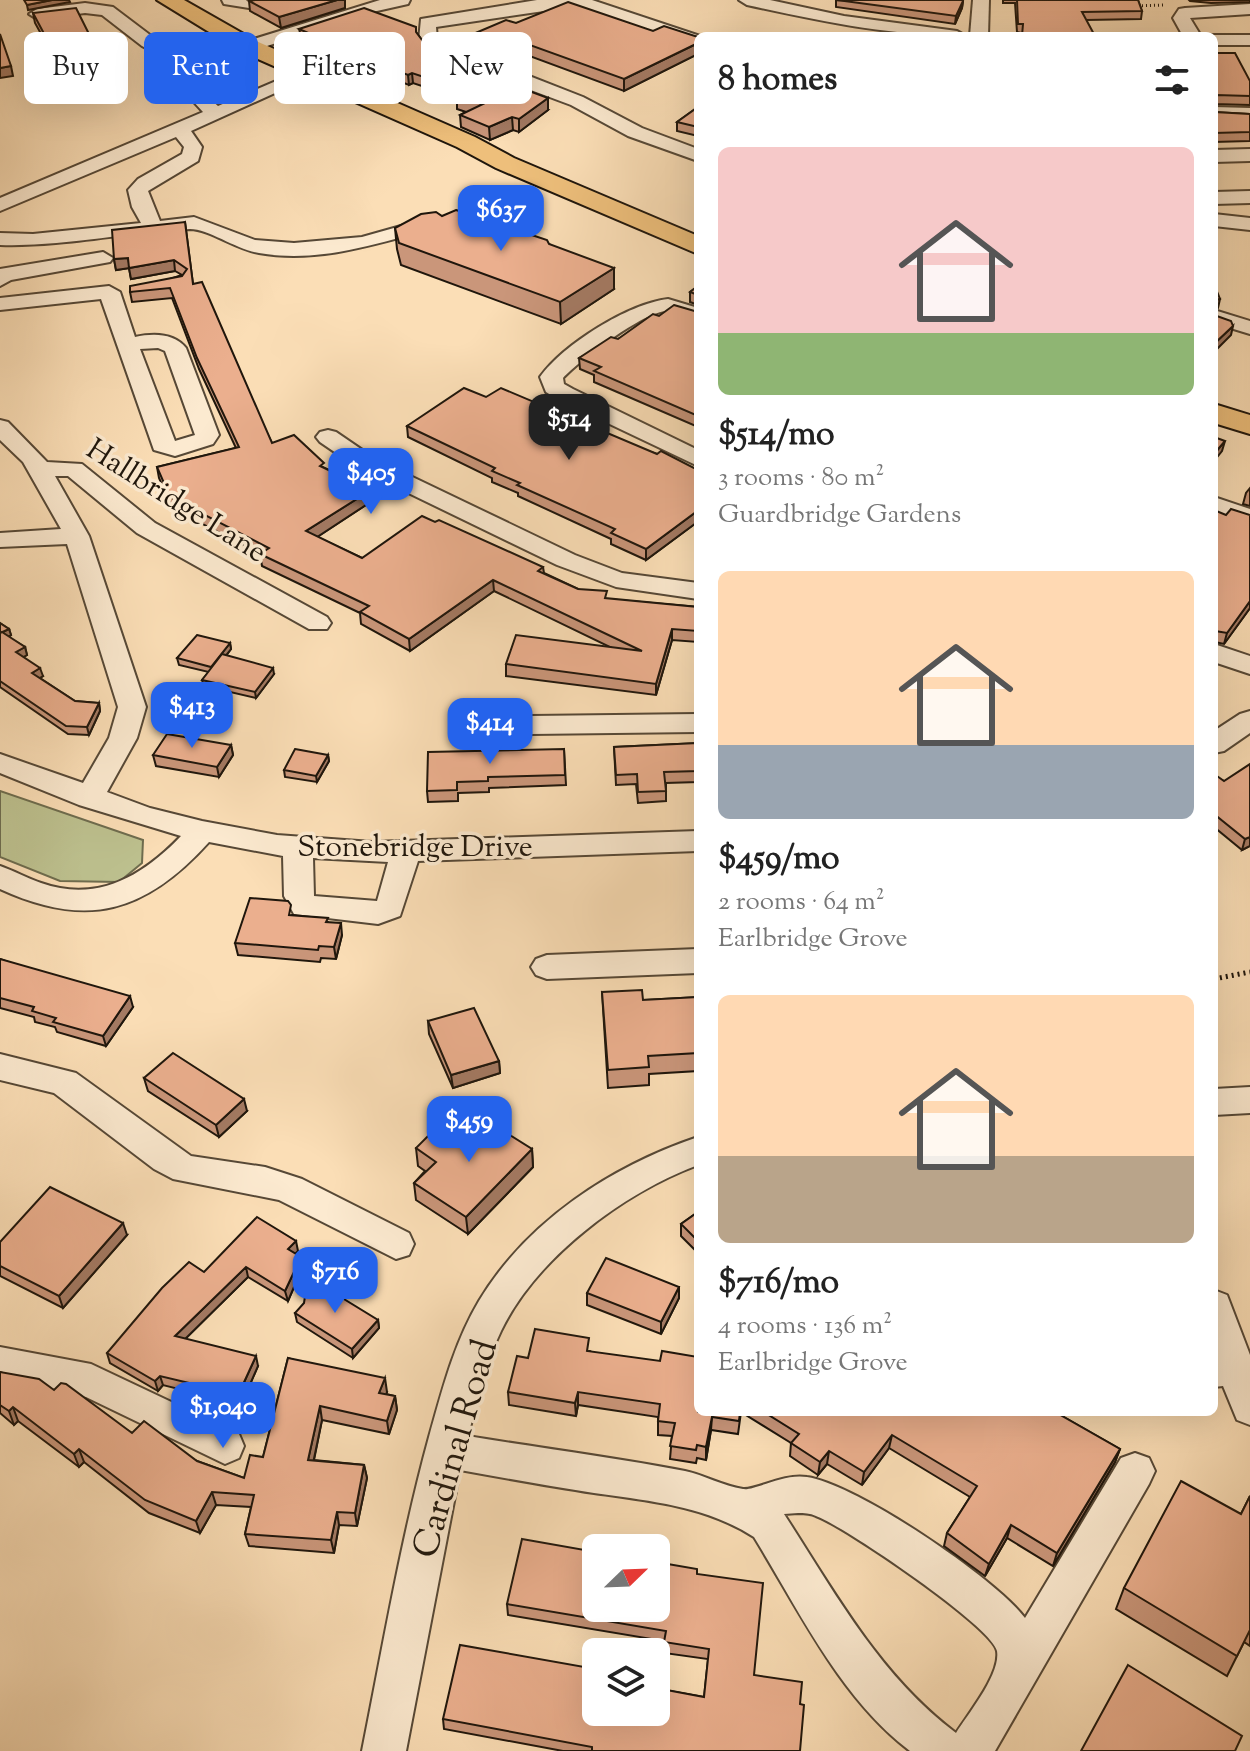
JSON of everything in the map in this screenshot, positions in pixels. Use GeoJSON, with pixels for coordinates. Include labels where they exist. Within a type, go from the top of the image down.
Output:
{"type":"FeatureCollection","features":[{"type":"Feature","properties":{"kind":"main road"},"geometry":{"type":"LineString","coordinates":[[157,3],[218,32]]}},
{"type":"Feature","properties":{"kind":"main road"},"geometry":{"type":"LineString","coordinates":[[157,3],[195,32]]}},
{"type":"Feature","properties":{"kind":"main road"},"geometry":{"type":"LineString","coordinates":[[357,104],[463,152],[505,163],[694,244]]}},
{"type":"Feature","properties":{"kind":"main road"},"geometry":{"type":"LineString","coordinates":[[1218,414],[1250,425]]}},
{"type":"Feature","properties":{"kind":"street"},"geometry":{"type":"LineString","coordinates":[[230,0],[249,3],[270,0]]}},
{"type":"Feature","properties":{"kind":"street"},"geometry":{"type":"LineString","coordinates":[[747,0],[844,21],[927,32]]}},
{"type":"Feature","properties":{"kind":"street"},"geometry":{"type":"LineString","coordinates":[[979,32],[981,0]]}},
{"type":"Feature","properties":{"kind":"street"},"geometry":{"type":"LineString","coordinates":[[258,42],[358,4],[395,1],[402,11],[427,23],[579,1],[694,40]]}},
{"type":"Feature","properties":{"kind":"street"},"geometry":{"type":"LineString","coordinates":[[33,15],[85,8],[107,11],[148,42],[204,71],[209,78],[201,100],[216,114]]}},
{"type":"Feature","properties":{"kind":"street"},"geometry":{"type":"LineString","coordinates":[[1190,32],[1181,18],[1185,13],[1250,9]]}},
{"type":"Feature","properties":{"kind":"street"},"geometry":{"type":"LineString","coordinates":[[844,21],[857,32]]}},
{"type":"Feature","properties":{"kind":"street"},"geometry":{"type":"LineString","coordinates":[[427,23],[426,34],[433,47],[577,101],[635,132],[694,154]]}},
{"type":"Feature","properties":{"kind":"street"},"geometry":{"type":"LineString","coordinates":[[1218,40],[1250,40]]}},
{"type":"Feature","properties":{"kind":"street"},"geometry":{"type":"LineString","coordinates":[[0,205],[274,89]]}},
{"type":"Feature","properties":{"kind":"street"},"geometry":{"type":"LineString","coordinates":[[1218,113],[1250,114]]}},
{"type":"Feature","properties":{"kind":"street"},"geometry":{"type":"LineString","coordinates":[[152,225],[142,207],[138,190],[191,157],[193,147],[180,129]]}},
{"type":"Feature","properties":{"kind":"street"},"geometry":{"type":"LineString","coordinates":[[1218,156],[1250,155]]}},
{"type":"Feature","properties":{"kind":"street"},"geometry":{"type":"LineString","coordinates":[[0,181],[30,192]]}},
{"type":"Feature","properties":{"kind":"street"},"geometry":{"type":"LineString","coordinates":[[1218,198],[1250,197]]}},
{"type":"Feature","properties":{"kind":"street"},"geometry":{"type":"LineString","coordinates":[[1218,220],[1250,224]]}},
{"type":"Feature","properties":{"kind":"street"},"geometry":{"type":"LineString","coordinates":[[0,239],[33,240],[152,225],[206,225],[255,247],[272,249],[362,243],[408,227],[451,222]]}},
{"type":"Feature","properties":{"kind":"street"},"geometry":{"type":"LineString","coordinates":[[0,280],[2,275],[103,258]]}},
{"type":"Feature","properties":{"kind":"street"},"geometry":{"type":"LineString","coordinates":[[0,304],[136,287]]}},
{"type":"Feature","properties":{"kind":"street"},"geometry":{"type":"LineString","coordinates":[[109,292],[126,345],[162,445],[175,449],[205,439],[207,435],[175,348],[168,342],[157,340],[126,345]]}},
{"type":"Feature","properties":{"kind":"street"},"geometry":{"type":"LineString","coordinates":[[694,314],[668,305],[648,308],[629,318],[551,377],[554,387],[565,394],[694,457]]}},
{"type":"Feature","properties":{"kind":"street"},"geometry":{"type":"LineString","coordinates":[[1218,317],[1250,328]]}},
{"type":"Feature","properties":{"kind":"street"},"geometry":{"type":"LineString","coordinates":[[0,427],[33,458],[77,536],[132,707],[123,738],[89,798]]}},
{"type":"Feature","properties":{"kind":"street"},"geometry":{"type":"LineString","coordinates":[[328,437],[369,465],[566,560],[616,579],[694,591]]}},
{"type":"Feature","properties":{"kind":"street","name":"Hallbridge Lane"},"geometry":{"type":"LineString","coordinates":[[40,469],[74,469],[146,528],[318,623]]}},
{"type":"Feature","properties":{"kind":"street"},"geometry":{"type":"LineString","coordinates":[[1218,505],[1250,517]]}},
{"type":"Feature","properties":{"kind":"street"},"geometry":{"type":"LineString","coordinates":[[0,540],[77,536]]}},
{"type":"Feature","properties":{"kind":"street"},"geometry":{"type":"LineString","coordinates":[[1218,654],[1250,666]]}},
{"type":"Feature","properties":{"kind":"street"},"geometry":{"type":"LineString","coordinates":[[1218,741],[1250,720]]}},
{"type":"Feature","properties":{"kind":"street"},"geometry":{"type":"LineString","coordinates":[[531,725],[694,723]]}},
{"type":"Feature","properties":{"kind":"street","name":"Stonebridge Drive"},"geometry":{"type":"LineString","coordinates":[[0,763],[89,798],[202,831],[298,847],[372,852],[694,841]]}},
{"type":"Feature","properties":{"kind":"street"},"geometry":{"type":"LineString","coordinates":[[0,877],[44,896],[74,901],[114,899],[143,885],[171,866],[202,831]]}},
{"type":"Feature","properties":{"kind":"street"},"geometry":{"type":"LineString","coordinates":[[298,847],[299,896],[305,906],[378,913],[389,908],[406,851]]}},
{"type":"Feature","properties":{"kind":"street"},"geometry":{"type":"LineString","coordinates":[[547,967],[694,961]]}},
{"type":"Feature","properties":{"kind":"street"},"geometry":{"type":"LineString","coordinates":[[0,1067],[64,1082],[166,1159],[185,1169],[265,1181],[290,1189],[396,1244]]}},
{"type":"Feature","properties":{"kind":"street"},"geometry":{"type":"LineString","coordinates":[[1218,1102],[1250,1100]]}},
{"type":"Feature","properties":{"kind":"street","name":"Cardinal Road"},"geometry":{"type":"LineString","coordinates":[[384,1751],[444,1450],[481,1336],[500,1299],[534,1259],[578,1218],[630,1183],[694,1153]]}},
{"type":"Feature","properties":{"kind":"street"},"geometry":{"type":"LineString","coordinates":[[1218,1329],[1225,1369],[1250,1408]]}},
{"type":"Feature","properties":{"kind":"street"},"geometry":{"type":"LineString","coordinates":[[0,1364],[91,1381],[225,1446]]}},
{"type":"Feature","properties":{"kind":"street"},"geometry":{"type":"LineString","coordinates":[[444,1450],[692,1491],[720,1497],[747,1509],[768,1524],[868,1678],[897,1712],[945,1751]]}},
{"type":"Feature","properties":{"kind":"street"},"geometry":{"type":"LineString","coordinates":[[970,1751],[1135,1471]]}},
{"type":"Feature","properties":{"kind":"street"},"geometry":{"type":"LineString","coordinates":[[747,1509],[774,1496],[798,1493],[821,1497],[928,1563],[1004,1623],[1017,1641],[1014,1677]]}},
{"type":"Feature","properties":{"kind":"path"},"geometry":{"type":"LineString","coordinates":[[1129,6],[1176,5]]}},
{"type":"Feature","properties":{"kind":"path"},"geometry":{"type":"LineString","coordinates":[[1218,978],[1250,972]]}},
{"type":"Feature","properties":{"kind":"green space"},"geometry":{"type":"Polygon","coordinates":[[[0,791],[143,840],[142,863],[119,882],[60,881],[0,857],[0,791]]]}},
{"type":"Feature","properties":{"kind":"building"},"geometry":{"type":"Polygon","coordinates":[[[24,0],[52,0],[27,5],[24,0]]]}},
{"type":"Feature","properties":{"kind":"building"},"geometry":{"type":"Polygon","coordinates":[[[337,0],[279,17],[249,1],[337,0]]]}},
{"type":"Feature","properties":{"kind":"building"},"geometry":{"type":"Polygon","coordinates":[[[837,0],[963,0],[963,1],[956,16],[837,0]]]}},
{"type":"Feature","properties":{"kind":"building"},"geometry":{"type":"Polygon","coordinates":[[[1017,0],[1138,0],[1142,11],[1082,12],[1093,32],[1022,32],[1023,24],[1018,24],[1017,0]]]}},
{"type":"Feature","properties":{"kind":"building"},"geometry":{"type":"Polygon","coordinates":[[[568,2],[653,31],[664,26],[694,36],[694,45],[624,79],[532,46],[532,32],[478,32],[506,20],[516,23],[568,2]]]}},
{"type":"Feature","properties":{"kind":"building"},"geometry":{"type":"Polygon","coordinates":[[[76,8],[88,32],[43,32],[33,13],[76,8]]]}},
{"type":"Feature","properties":{"kind":"building"},"geometry":{"type":"Polygon","coordinates":[[[364,8],[416,27],[421,39],[421,76],[405,74],[405,32],[306,32],[299,29],[364,8]]]}},
{"type":"Feature","properties":{"kind":"building"},"geometry":{"type":"Polygon","coordinates":[[[0,34],[11,66],[0,68],[0,34]]]}},
{"type":"Feature","properties":{"kind":"building"},"geometry":{"type":"Polygon","coordinates":[[[1218,53],[1235,53],[1250,81],[1250,96],[1218,95],[1218,53]]]}},
{"type":"Feature","properties":{"kind":"building"},"geometry":{"type":"Polygon","coordinates":[[[532,92],[548,98],[519,119],[512,117],[489,127],[460,115],[483,104],[532,104],[532,92]]]}},
{"type":"Feature","properties":{"kind":"building"},"geometry":{"type":"Polygon","coordinates":[[[694,110],[694,126],[677,122],[694,110]]]}},
{"type":"Feature","properties":{"kind":"building"},"geometry":{"type":"Polygon","coordinates":[[[1218,112],[1250,114],[1250,132],[1218,133],[1218,112]]]}},
{"type":"Feature","properties":{"kind":"building"},"geometry":{"type":"Polygon","coordinates":[[[456,210],[547,240],[549,244],[614,268],[560,302],[399,243],[395,228],[421,214],[436,212],[442,216],[456,210]]]}},
{"type":"Feature","properties":{"kind":"building"},"geometry":{"type":"Polygon","coordinates":[[[185,222],[193,284],[202,282],[272,443],[294,435],[324,463],[320,466],[371,490],[306,531],[362,558],[422,516],[435,522],[439,520],[543,567],[538,571],[578,589],[607,591],[605,598],[694,607],[694,631],[672,629],[656,684],[506,664],[516,635],[642,651],[493,580],[409,639],[360,612],[369,606],[260,554],[269,548],[170,497],[157,467],[239,447],[197,358],[170,288],[130,292],[130,286],[182,276],[187,269],[174,260],[129,268],[128,258],[114,259],[112,230],[185,222]]]}},
{"type":"Feature","properties":{"kind":"building"},"geometry":{"type":"Polygon","coordinates":[[[674,305],[694,311],[694,414],[594,371],[601,367],[579,358],[611,337],[618,339],[653,314],[659,316],[674,305]]]}},
{"type":"Feature","properties":{"kind":"building"},"geometry":{"type":"Polygon","coordinates":[[[1218,316],[1231,321],[1233,326],[1218,340],[1218,316]]]}},
{"type":"Feature","properties":{"kind":"building"},"geometry":{"type":"Polygon","coordinates":[[[464,388],[486,397],[501,388],[657,454],[661,451],[694,468],[694,513],[646,549],[611,533],[615,529],[517,485],[520,483],[492,471],[495,468],[407,426],[464,388]]]}},
{"type":"Feature","properties":{"kind":"building"},"geometry":{"type":"Polygon","coordinates":[[[1231,509],[1250,515],[1250,601],[1227,633],[1218,632],[1218,512],[1226,515],[1231,509]]]}},
{"type":"Feature","properties":{"kind":"building"},"geometry":{"type":"Polygon","coordinates":[[[0,623],[9,629],[0,633],[0,623]]]}},
{"type":"Feature","properties":{"kind":"building"},"geometry":{"type":"Polygon","coordinates":[[[2,632],[25,647],[16,652],[40,668],[32,673],[75,701],[99,703],[87,727],[66,726],[0,681],[2,632]]]}},
{"type":"Feature","properties":{"kind":"building"},"geometry":{"type":"Polygon","coordinates":[[[197,635],[230,643],[211,667],[177,658],[197,635]]]}},
{"type":"Feature","properties":{"kind":"building"},"geometry":{"type":"Polygon","coordinates":[[[222,654],[273,668],[255,692],[202,680],[222,654]]]}},
{"type":"Feature","properties":{"kind":"building"},"geometry":{"type":"Polygon","coordinates":[[[167,734],[231,745],[217,767],[153,755],[167,734]]]}},
{"type":"Feature","properties":{"kind":"building"},"geometry":{"type":"Polygon","coordinates":[[[694,743],[694,771],[664,772],[666,791],[638,792],[637,774],[616,775],[614,747],[694,743]]]}},
{"type":"Feature","properties":{"kind":"building"},"geometry":{"type":"Polygon","coordinates":[[[295,749],[328,755],[316,776],[284,770],[295,749]]]}},
{"type":"Feature","properties":{"kind":"building"},"geometry":{"type":"Polygon","coordinates":[[[564,749],[565,775],[488,777],[488,781],[457,782],[457,790],[427,791],[428,752],[564,749]]]}},
{"type":"Feature","properties":{"kind":"building"},"geometry":{"type":"Polygon","coordinates":[[[1250,764],[1250,837],[1245,839],[1218,817],[1218,777],[1224,781],[1250,764]]]}},
{"type":"Feature","properties":{"kind":"building"},"geometry":{"type":"Polygon","coordinates":[[[250,898],[288,901],[291,905],[289,915],[328,918],[326,922],[341,923],[334,947],[319,946],[318,950],[235,943],[250,898]]]}},
{"type":"Feature","properties":{"kind":"building"},"geometry":{"type":"Polygon","coordinates":[[[0,959],[130,996],[103,1036],[53,1022],[56,1018],[32,1011],[34,1007],[0,998],[0,959]]]}},
{"type":"Feature","properties":{"kind":"building"},"geometry":{"type":"Polygon","coordinates":[[[642,990],[643,1000],[694,997],[694,1053],[648,1056],[649,1067],[608,1070],[602,992],[642,990]]]}},
{"type":"Feature","properties":{"kind":"building"},"geometry":{"type":"Polygon","coordinates":[[[474,1008],[499,1061],[451,1075],[428,1021],[474,1008]]]}},
{"type":"Feature","properties":{"kind":"building"},"geometry":{"type":"Polygon","coordinates":[[[173,1053],[244,1099],[216,1125],[144,1078],[173,1053]]]}},
{"type":"Feature","properties":{"kind":"building"},"geometry":{"type":"Polygon","coordinates":[[[481,1117],[532,1149],[466,1217],[414,1183],[436,1162],[416,1148],[437,1127],[457,1140],[481,1117]]]}},
{"type":"Feature","properties":{"kind":"building"},"geometry":{"type":"Polygon","coordinates":[[[50,1187],[123,1223],[59,1296],[0,1266],[0,1242],[50,1187]]]}},
{"type":"Feature","properties":{"kind":"building"},"geometry":{"type":"Polygon","coordinates":[[[694,1215],[694,1237],[681,1224],[694,1215]]]}},
{"type":"Feature","properties":{"kind":"building"},"geometry":{"type":"Polygon","coordinates":[[[257,1217],[296,1241],[288,1249],[301,1257],[285,1291],[246,1267],[175,1336],[256,1356],[235,1402],[206,1395],[210,1388],[160,1376],[155,1381],[107,1353],[162,1288],[189,1262],[204,1272],[257,1217]]]}},
{"type":"Feature","properties":{"kind":"building"},"geometry":{"type":"Polygon","coordinates":[[[606,1258],[679,1287],[661,1322],[587,1293],[606,1258]]]}},
{"type":"Feature","properties":{"kind":"building"},"geometry":{"type":"Polygon","coordinates":[[[308,1277],[378,1320],[352,1349],[295,1313],[304,1303],[308,1277]]]}},
{"type":"Feature","properties":{"kind":"building"},"geometry":{"type":"Polygon","coordinates":[[[535,1329],[589,1338],[587,1351],[660,1361],[662,1351],[694,1356],[694,1416],[740,1416],[739,1421],[712,1417],[706,1447],[697,1445],[696,1450],[670,1446],[675,1423],[658,1421],[660,1404],[578,1392],[575,1403],[508,1392],[517,1356],[528,1358],[535,1329]]]}},
{"type":"Feature","properties":{"kind":"building"},"geometry":{"type":"Polygon","coordinates":[[[288,1358],[385,1378],[379,1393],[395,1396],[387,1421],[320,1406],[308,1460],[364,1465],[355,1513],[337,1512],[331,1540],[245,1534],[254,1495],[212,1492],[196,1521],[145,1500],[79,1449],[74,1454],[13,1407],[9,1411],[0,1405],[0,1372],[39,1379],[54,1390],[61,1383],[66,1384],[132,1433],[144,1421],[197,1461],[244,1478],[250,1455],[263,1457],[288,1358]]]}},
{"type":"Feature","properties":{"kind":"building"},"geometry":{"type":"Polygon","coordinates":[[[770,1416],[1062,1416],[1120,1449],[1057,1553],[1011,1525],[989,1564],[947,1533],[977,1486],[892,1435],[864,1472],[829,1451],[820,1462],[791,1443],[799,1434],[770,1416]]]}},
{"type":"Feature","properties":{"kind":"building"},"geometry":{"type":"Polygon","coordinates":[[[1181,1481],[1241,1514],[1250,1496],[1250,1630],[1237,1656],[1124,1588],[1181,1481]]]}},
{"type":"Feature","properties":{"kind":"building"},"geometry":{"type":"Polygon","coordinates":[[[522,1539],[582,1550],[582,1617],[507,1604],[522,1539]]]}},
{"type":"Feature","properties":{"kind":"building"},"geometry":{"type":"Polygon","coordinates":[[[670,1564],[697,1569],[697,1574],[763,1583],[754,1675],[802,1682],[800,1704],[804,1705],[800,1751],[592,1751],[592,1747],[443,1719],[460,1645],[582,1667],[582,1726],[670,1726],[670,1691],[704,1697],[709,1649],[670,1643],[670,1638],[665,1638],[666,1631],[613,1622],[670,1622],[670,1564]]]}},
{"type":"Feature","properties":{"kind":"building"},"geometry":{"type":"Polygon","coordinates":[[[1128,1665],[1242,1736],[1235,1751],[1081,1751],[1128,1665]]]}}]}
